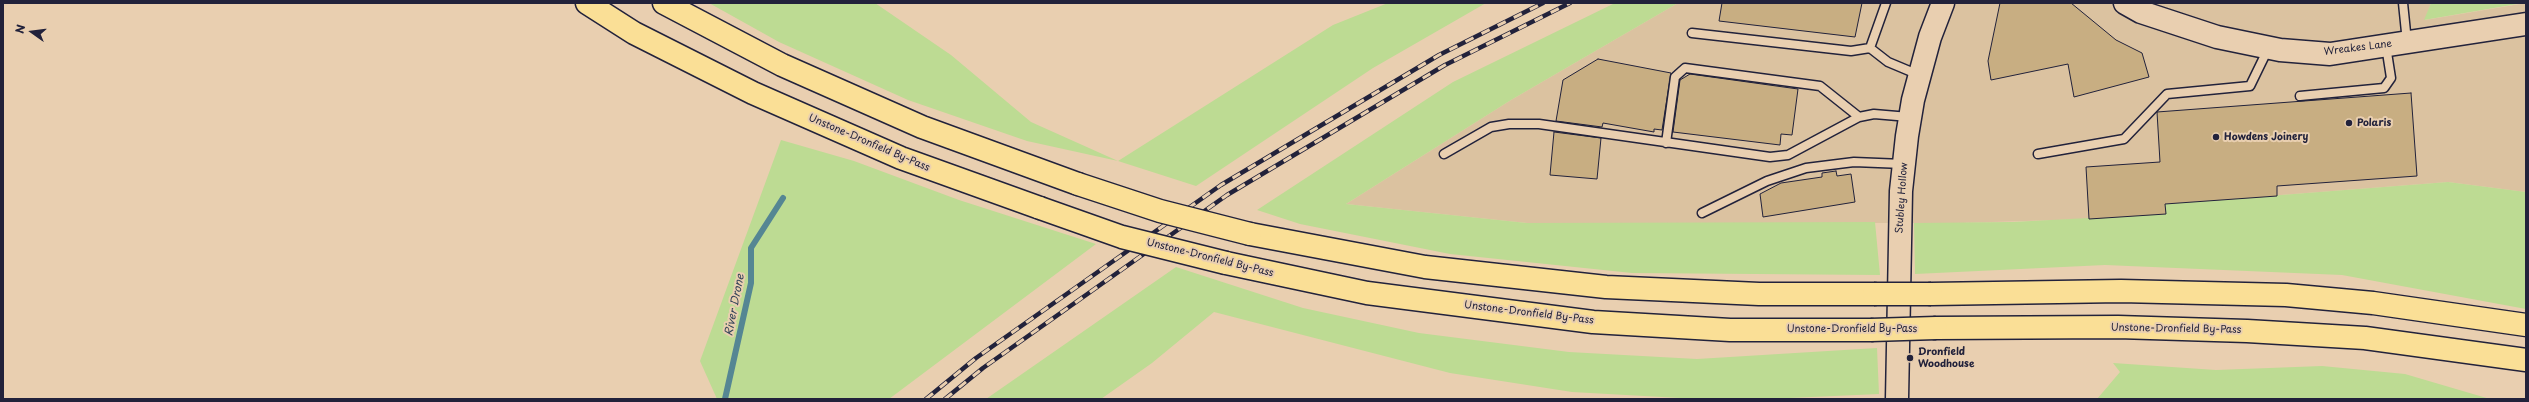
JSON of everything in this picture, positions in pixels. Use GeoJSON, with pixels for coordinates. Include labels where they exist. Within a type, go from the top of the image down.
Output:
{"type":"FeatureCollection","features":[{"type":"Feature","properties":{"kind":"highway","name":"Unstone-Dronfield By-Pass"},"geometry":{"type":"LineString","coordinates":[[586,3],[634,33],[753,93],[900,158],[1122,237],[1226,263],[1366,293],[1593,322],[1730,330],[2118,327],[2247,331],[2365,338],[2526,360]]}},
{"type":"Feature","properties":{"kind":"highway"},"geometry":{"type":"LineString","coordinates":[[664,3],[782,64],[922,127],[1078,184],[1160,211],[1250,234],[1425,267],[1606,287],[1759,294],[1931,294],[2121,291],[2286,295],[2373,303],[2526,325]]}},
{"type":"Feature","properties":{"kind":"main road","name":"Stubley Hollow"},"geometry":{"type":"LineString","coordinates":[[1897,399],[1900,191],[1910,118],[1919,76],[1943,3]]}},
{"type":"Feature","properties":{"kind":"main road","name":"Wreakes Lane"},"geometry":{"type":"LineString","coordinates":[[2125,3],[2141,12],[2217,37],[2268,48],[2330,54],[2526,24]]}},
{"type":"Feature","properties":{"kind":"lane"},"geometry":{"type":"LineString","coordinates":[[1870,48],[1886,3]]}},
{"type":"Feature","properties":{"kind":"lane"},"geometry":{"type":"LineString","coordinates":[[2300,96],[2384,88],[2391,78],[2403,3]]}},
{"type":"Feature","properties":{"kind":"lane"},"geometry":{"type":"LineString","coordinates":[[1692,33],[1851,51],[1870,48],[1888,62],[1919,76]]}},
{"type":"Feature","properties":{"kind":"lane"},"geometry":{"type":"LineString","coordinates":[[2038,154],[2124,139],[2167,94],[2250,86],[2268,48]]}},
{"type":"Feature","properties":{"kind":"lane"},"geometry":{"type":"LineString","coordinates":[[1666,143],[1675,77],[1685,68],[1820,86],[1860,117]]}},
{"type":"Feature","properties":{"kind":"lane"},"geometry":{"type":"LineString","coordinates":[[1444,154],[1491,127],[1509,124],[1539,124],[1770,157],[1788,155],[1860,117],[1874,114],[1910,118]]}},
{"type":"Feature","properties":{"kind":"lane"},"geometry":{"type":"LineString","coordinates":[[1702,213],[1767,181],[1806,168],[1854,162],[1904,164]]}},
{"type":"Feature","properties":{"kind":"shaded area"},"geometry":{"type":"Polygon","coordinates":[[[1678,3],[2431,3],[2425,20],[2526,3],[2526,192],[2448,182],[2165,204],[2166,214],[2089,219],[1960,223],[1527,223],[1346,204],[1511,100],[1678,3]]]}},
{"type":"Feature","properties":{"kind":"green space"},"geometry":{"type":"Polygon","coordinates":[[[709,3],[875,3],[951,55],[1031,122],[1118,161],[1027,141],[908,100],[779,42],[709,3]]]}},
{"type":"Feature","properties":{"kind":"green space"},"geometry":{"type":"Polygon","coordinates":[[[1388,3],[1486,3],[1373,68],[1196,186],[1118,161],[1333,25],[1388,3]]]}},
{"type":"Feature","properties":{"kind":"green space"},"geometry":{"type":"Polygon","coordinates":[[[1615,3],[1678,3],[1511,100],[1346,204],[1527,223],[1875,222],[1880,275],[1632,273],[1450,254],[1300,224],[1257,210],[1453,82],[1615,3]]]}},
{"type":"Feature","properties":{"kind":"green space"},"geometry":{"type":"Polygon","coordinates":[[[2431,3],[2523,3],[2424,20],[2431,3]]]}},
{"type":"Feature","properties":{"kind":"green space"},"geometry":{"type":"Polygon","coordinates":[[[781,140],[854,161],[959,200],[1096,244],[889,399],[717,399],[700,361],[781,140]]]}},
{"type":"Feature","properties":{"kind":"green space"},"geometry":{"type":"Polygon","coordinates":[[[2448,182],[2526,192],[2526,309],[2342,275],[2105,265],[1915,274],[1914,223],[2012,222],[2165,214],[2165,204],[2448,182]]]}},
{"type":"Feature","properties":{"kind":"green space"},"geometry":{"type":"Polygon","coordinates":[[[1176,267],[1303,308],[1419,333],[1569,352],[1697,359],[1877,348],[1879,394],[1767,399],[1698,399],[1572,392],[1450,373],[1214,312],[1152,363],[1101,399],[986,399],[1176,267]]]}},
{"type":"Feature","properties":{"kind":"green space"},"geometry":{"type":"Polygon","coordinates":[[[2113,363],[2216,370],[2322,366],[2405,374],[2490,399],[2097,399],[2120,372],[2113,363]]]}},
{"type":"Feature","properties":{"kind":"building"},"geometry":{"type":"Polygon","coordinates":[[[1722,3],[1862,3],[1855,37],[1719,21],[1722,3]]]}},
{"type":"Feature","properties":{"kind":"building"},"geometry":{"type":"Polygon","coordinates":[[[2000,3],[2071,3],[2116,40],[2142,53],[2149,77],[2074,97],[2068,64],[1991,80],[1988,61],[2000,3]]]}},
{"type":"Feature","properties":{"kind":"building"},"geometry":{"type":"Polygon","coordinates":[[[1598,59],[1671,73],[1662,130],[1654,129],[1654,132],[1603,123],[1602,127],[1556,121],[1563,80],[1598,59]]]}},
{"type":"Feature","properties":{"kind":"building"},"geometry":{"type":"Polygon","coordinates":[[[1690,74],[1798,89],[1792,135],[1781,134],[1780,145],[1673,132],[1680,80],[1690,74]]]}},
{"type":"Feature","properties":{"kind":"building"},"geometry":{"type":"Polygon","coordinates":[[[2411,93],[2417,176],[2277,186],[2277,196],[2165,204],[2166,214],[2089,219],[2086,167],[2160,162],[2157,112],[2411,93]]]}},
{"type":"Feature","properties":{"kind":"building"},"geometry":{"type":"Polygon","coordinates":[[[1554,132],[1601,138],[1597,179],[1550,175],[1554,132]]]}},
{"type":"Feature","properties":{"kind":"building"},"geometry":{"type":"Polygon","coordinates":[[[1836,171],[1837,176],[1851,174],[1855,202],[1763,217],[1760,194],[1781,183],[1822,177],[1822,173],[1836,171]]]}},
{"type":"Feature","properties":{"kind":"waterway","name":"River Drone"},"geometry":{"type":"LineString","coordinates":[[725,399],[751,283],[751,248],[783,198]]}},
{"type":"Feature","properties":{"kind":"railway"},"geometry":{"type":"LineString","coordinates":[[926,399],[976,358],[1221,185],[1439,55],[1543,3]]}},
{"type":"Feature","properties":{"kind":"railway"},"geometry":{"type":"LineString","coordinates":[[945,399],[983,368],[1227,195],[1445,65],[1570,3]]}},
{"type":"Feature","properties":{"kind":"place","name":"Polaris"},"geometry":{"type":"Point","coordinates":[2349,123]}},
{"type":"Feature","properties":{"kind":"place","name":"Howdens Joinery"},"geometry":{"type":"Point","coordinates":[2216,137]}},
{"type":"Feature","properties":{"kind":"place","name":"Dronfield Woodhouse"},"geometry":{"type":"Point","coordinates":[1910,358]}}]}
